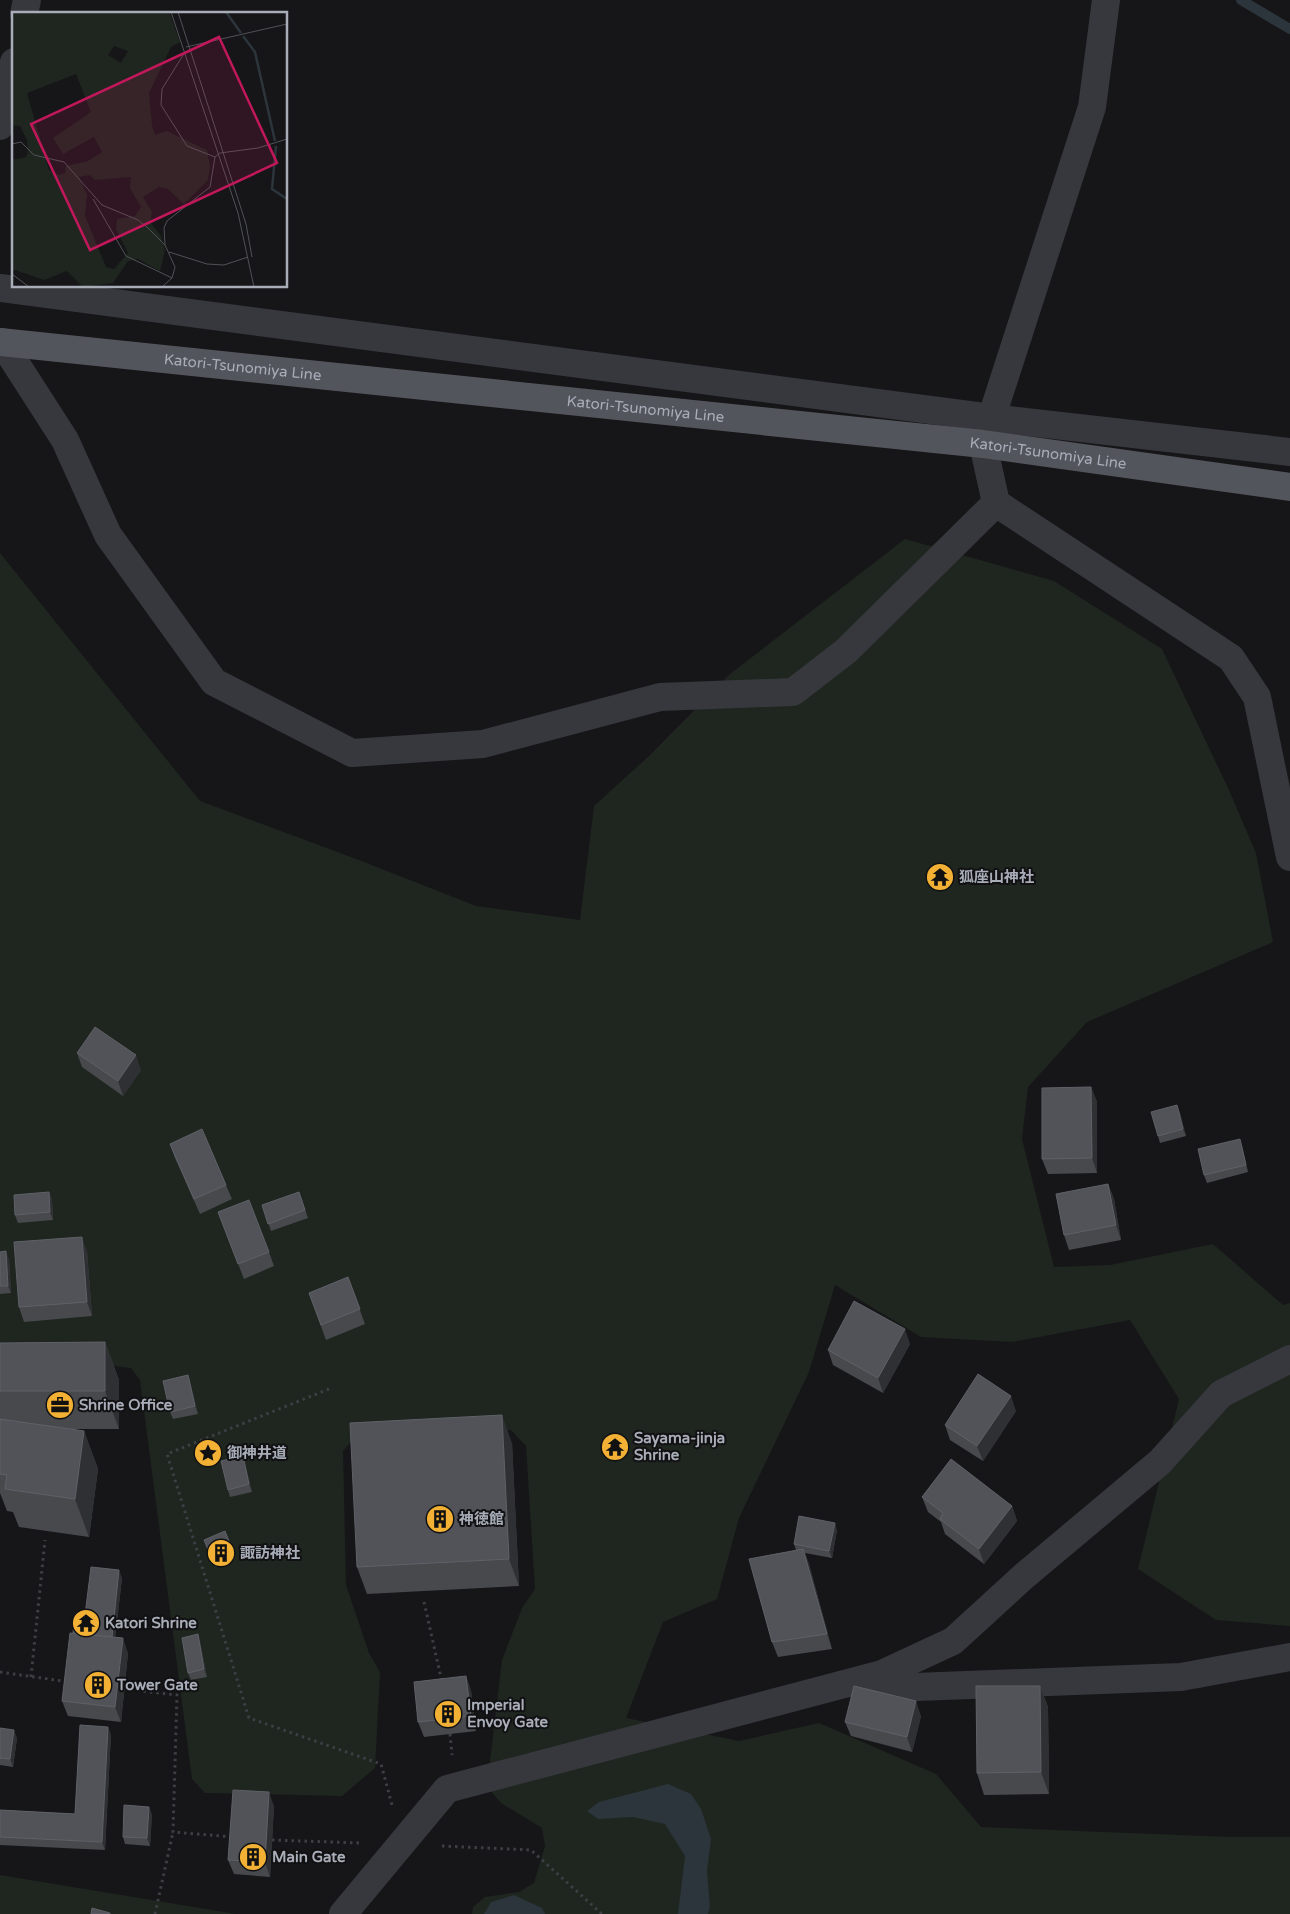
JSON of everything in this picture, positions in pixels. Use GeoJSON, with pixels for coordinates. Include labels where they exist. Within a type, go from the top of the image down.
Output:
{"type":"FeatureCollection","features":[{"type":"Feature","properties":{"kind":"main road","name":"Katori-Tsunomiya Line"},"geometry":{"type":"LineString","coordinates":[[1,342],[984,444],[1290,487]]}},
{"type":"Feature","properties":{"kind":"street"},"geometry":{"type":"LineString","coordinates":[[1106,0],[1092,107],[984,444],[996,503],[1231,658],[1257,698],[1290,857]]}},
{"type":"Feature","properties":{"kind":"street"},"geometry":{"type":"LineString","coordinates":[[0,126],[12,71]]}},
{"type":"Feature","properties":{"kind":"street"},"geometry":{"type":"LineString","coordinates":[[0,288],[992,418],[1290,452]]}},
{"type":"Feature","properties":{"kind":"street"},"geometry":{"type":"LineString","coordinates":[[1,342],[65,440],[108,535],[214,682],[352,753],[483,744],[660,697],[793,692],[846,651],[996,503]]}},
{"type":"Feature","properties":{"kind":"street"},"geometry":{"type":"LineString","coordinates":[[343,1914],[446,1789],[882,1674],[953,1641],[1024,1576],[1160,1462],[1221,1394],[1290,1359]]}},
{"type":"Feature","properties":{"kind":"street"},"geometry":{"type":"LineString","coordinates":[[823,1690],[1181,1677],[1290,1657]]}},
{"type":"Feature","properties":{"kind":"path"},"geometry":{"type":"LineString","coordinates":[[329,1389],[167,1454],[249,1718],[382,1764],[402,1844]]}},
{"type":"Feature","properties":{"kind":"path"},"geometry":{"type":"LineString","coordinates":[[31,1677],[46,1540]]}},
{"type":"Feature","properties":{"kind":"path"},"geometry":{"type":"LineString","coordinates":[[424,1602],[443,1684]]}},
{"type":"Feature","properties":{"kind":"path"},"geometry":{"type":"LineString","coordinates":[[0,1672],[72,1682]]}},
{"type":"Feature","properties":{"kind":"path"},"geometry":{"type":"LineString","coordinates":[[124,1689],[177,1696],[173,1832],[154,1914]]}},
{"type":"Feature","properties":{"kind":"path"},"geometry":{"type":"LineString","coordinates":[[173,1832],[236,1837]]}},
{"type":"Feature","properties":{"kind":"path"},"geometry":{"type":"LineString","coordinates":[[272,1840],[345,1843]]}},
{"type":"Feature","properties":{"kind":"path"},"geometry":{"type":"LineString","coordinates":[[469,1847],[531,1850],[602,1914]]}},
{"type":"Feature","properties":{"kind":"shaded area"},"geometry":{"type":"Polygon","coordinates":[[[905,539],[1054,581],[1162,649],[1229,790],[1256,853],[1273,942],[1087,1022],[1028,1087],[1022,1139],[1054,1267],[1110,1265],[1213,1244],[1283,1305],[1290,1303],[1290,1626],[1216,1620],[1138,1569],[1179,1399],[1130,1320],[1012,1342],[921,1337],[835,1285],[809,1372],[739,1518],[717,1599],[663,1622],[626,1718],[739,1741],[819,1723],[936,1774],[981,1827],[1229,1837],[1290,1837],[1290,1914],[472,1914],[473,1907],[485,1897],[519,1892],[534,1883],[545,1846],[542,1828],[501,1803],[487,1787],[502,1660],[522,1608],[535,1589],[526,1446],[511,1430],[355,1437],[343,1451],[346,1585],[369,1653],[380,1672],[375,1768],[342,1796],[205,1793],[192,1779],[140,1380],[131,1368],[0,1353],[0,553],[200,801],[476,906],[580,920],[594,806],[650,755],[730,674],[905,539]]]}},
{"type":"Feature","properties":{"kind":"shaded area"},"geometry":{"type":"Polygon","coordinates":[[[668,1784],[691,1794],[701,1809],[711,1839],[707,1871],[710,1907],[708,1914],[678,1914],[685,1856],[665,1824],[633,1817],[598,1819],[587,1811],[599,1802],[668,1784]]]}},
{"type":"Feature","properties":{"kind":"shaded area"},"geometry":{"type":"Polygon","coordinates":[[[0,1875],[236,1914],[0,1914],[0,1875]]]}},
{"type":"Feature","properties":{"kind":"shaded area"},"geometry":{"type":"Polygon","coordinates":[[[514,1895],[542,1908],[545,1914],[484,1914],[491,1902],[514,1895]]]}},
{"type":"Feature","properties":{"kind":"building"},"geometry":{"type":"Polygon","coordinates":[[[95,1027],[136,1055],[118,1081],[77,1053],[95,1027]]]}},
{"type":"Feature","properties":{"kind":"building"},"geometry":{"type":"Polygon","coordinates":[[[1091,1087],[1092,1158],[1042,1159],[1042,1088],[1091,1087]]]}},
{"type":"Feature","properties":{"kind":"building"},"geometry":{"type":"Polygon","coordinates":[[[1177,1105],[1183,1129],[1158,1136],[1151,1112],[1177,1105]]]}},
{"type":"Feature","properties":{"kind":"building"},"geometry":{"type":"Polygon","coordinates":[[[202,1129],[226,1185],[194,1199],[170,1144],[202,1129]]]}},
{"type":"Feature","properties":{"kind":"building"},"geometry":{"type":"Polygon","coordinates":[[[1240,1139],[1246,1165],[1204,1175],[1198,1149],[1240,1139]]]}},
{"type":"Feature","properties":{"kind":"building"},"geometry":{"type":"Polygon","coordinates":[[[1108,1184],[1116,1225],[1064,1235],[1056,1194],[1108,1184]]]}},
{"type":"Feature","properties":{"kind":"building"},"geometry":{"type":"Polygon","coordinates":[[[49,1192],[50,1212],[15,1215],[14,1195],[49,1192]]]}},
{"type":"Feature","properties":{"kind":"building"},"geometry":{"type":"Polygon","coordinates":[[[299,1192],[305,1210],[268,1224],[262,1205],[299,1192]]]}},
{"type":"Feature","properties":{"kind":"building"},"geometry":{"type":"Polygon","coordinates":[[[249,1200],[269,1252],[238,1264],[218,1212],[249,1200]]]}},
{"type":"Feature","properties":{"kind":"building"},"geometry":{"type":"Polygon","coordinates":[[[82,1237],[87,1302],[19,1307],[14,1242],[82,1237]]]}},
{"type":"Feature","properties":{"kind":"building"},"geometry":{"type":"Polygon","coordinates":[[[6,1251],[8,1286],[0,1286],[0,1252],[6,1251]]]}},
{"type":"Feature","properties":{"kind":"building"},"geometry":{"type":"Polygon","coordinates":[[[348,1277],[360,1309],[321,1325],[309,1293],[348,1277]]]}},
{"type":"Feature","properties":{"kind":"building"},"geometry":{"type":"Polygon","coordinates":[[[854,1301],[905,1329],[878,1378],[828,1350],[854,1301]]]}},
{"type":"Feature","properties":{"kind":"building"},"geometry":{"type":"Polygon","coordinates":[[[105,1342],[105,1391],[0,1391],[0,1343],[105,1342]]]}},
{"type":"Feature","properties":{"kind":"building"},"geometry":{"type":"Polygon","coordinates":[[[978,1374],[1011,1396],[977,1446],[945,1425],[978,1374]]]}},
{"type":"Feature","properties":{"kind":"building"},"geometry":{"type":"Polygon","coordinates":[[[188,1375],[195,1406],[170,1412],[163,1381],[188,1375]]]}},
{"type":"Feature","properties":{"kind":"building","name":"神徳館"},"geometry":{"type":"Polygon","coordinates":[[[502,1415],[509,1559],[357,1567],[350,1423],[502,1415]]]}},
{"type":"Feature","properties":{"kind":"building"},"geometry":{"type":"Polygon","coordinates":[[[0,1419],[84,1431],[75,1499],[5,1489],[7,1475],[0,1474],[0,1419]]]}},
{"type":"Feature","properties":{"kind":"building"},"geometry":{"type":"Polygon","coordinates":[[[243,1456],[249,1484],[228,1490],[221,1461],[243,1456]]]}},
{"type":"Feature","properties":{"kind":"building"},"geometry":{"type":"Polygon","coordinates":[[[951,1459],[1012,1506],[979,1549],[940,1519],[943,1513],[922,1497],[951,1459]]]}},
{"type":"Feature","properties":{"kind":"building"},"geometry":{"type":"Polygon","coordinates":[[[799,1516],[835,1523],[829,1551],[794,1544],[799,1516]]]}},
{"type":"Feature","properties":{"kind":"building","name":"諏訪神社"},"geometry":{"type":"Polygon","coordinates":[[[225,1531],[233,1551],[212,1559],[204,1540],[225,1531]]]}},
{"type":"Feature","properties":{"kind":"building"},"geometry":{"type":"Polygon","coordinates":[[[803,1549],[827,1634],[772,1642],[749,1559],[803,1549]]]}},
{"type":"Feature","properties":{"kind":"building"},"geometry":{"type":"Polygon","coordinates":[[[91,1567],[119,1570],[112,1637],[73,1633],[75,1614],[85,1615],[91,1567]]]}},
{"type":"Feature","properties":{"kind":"building","name":"Tower Gate"},"geometry":{"type":"Polygon","coordinates":[[[70,1633],[123,1638],[115,1707],[62,1701],[70,1633]]]}},
{"type":"Feature","properties":{"kind":"building"},"geometry":{"type":"Polygon","coordinates":[[[198,1634],[204,1669],[188,1673],[182,1638],[198,1634]]]}},
{"type":"Feature","properties":{"kind":"building"},"geometry":{"type":"Polygon","coordinates":[[[466,1676],[471,1716],[418,1722],[414,1682],[466,1676]]]}},
{"type":"Feature","properties":{"kind":"building"},"geometry":{"type":"Polygon","coordinates":[[[854,1686],[916,1701],[907,1737],[845,1722],[854,1686]]]}},
{"type":"Feature","properties":{"kind":"building"},"geometry":{"type":"Polygon","coordinates":[[[976,1686],[1040,1686],[1041,1772],[977,1773],[976,1686]]]}},
{"type":"Feature","properties":{"kind":"building"},"geometry":{"type":"Polygon","coordinates":[[[80,1725],[108,1727],[102,1842],[0,1837],[0,1810],[75,1814],[80,1725]]]}},
{"type":"Feature","properties":{"kind":"building"},"geometry":{"type":"Polygon","coordinates":[[[0,1728],[14,1730],[10,1759],[0,1758],[0,1728]]]}},
{"type":"Feature","properties":{"kind":"building","name":"Main Gate"},"geometry":{"type":"Polygon","coordinates":[[[233,1790],[269,1792],[265,1862],[228,1860],[233,1790]]]}},
{"type":"Feature","properties":{"kind":"building"},"geometry":{"type":"Polygon","coordinates":[[[124,1805],[149,1807],[147,1838],[123,1837],[124,1805]]]}},
{"type":"Feature","properties":{"kind":"building"},"geometry":{"type":"Polygon","coordinates":[[[92,1908],[110,1913],[110,1914],[91,1914],[92,1908]]]}},
{"type":"Feature","properties":{"kind":"waterway"},"geometry":{"type":"LineString","coordinates":[[1241,0],[1290,29]]}},
{"type":"Feature","properties":{"kind":"place","name":"狐座山神社"},"geometry":{"type":"Point","coordinates":[940,877]}},
{"type":"Feature","properties":{"kind":"place","name":"Shrine Office"},"geometry":{"type":"Point","coordinates":[60,1405]}},
{"type":"Feature","properties":{"kind":"place","name":"Sayama-jinja Shrine"},"geometry":{"type":"Point","coordinates":[615,1447]}},
{"type":"Feature","properties":{"kind":"place","name":"御神井道"},"geometry":{"type":"Point","coordinates":[208,1453]}},
{"type":"Feature","properties":{"kind":"place","name":"神徳館"},"geometry":{"type":"Point","coordinates":[440,1519]}},
{"type":"Feature","properties":{"kind":"place","name":"諏訪神社"},"geometry":{"type":"Point","coordinates":[221,1553]}},
{"type":"Feature","properties":{"kind":"place","name":"Katori Shrine"},"geometry":{"type":"Point","coordinates":[86,1623]}},
{"type":"Feature","properties":{"kind":"place","name":"Tower Gate"},"geometry":{"type":"Point","coordinates":[98,1685]}},
{"type":"Feature","properties":{"kind":"place","name":"Imperial Envoy Gate"},"geometry":{"type":"Point","coordinates":[448,1714]}},
{"type":"Feature","properties":{"kind":"place","name":"Main Gate"},"geometry":{"type":"Point","coordinates":[253,1857]}}]}
